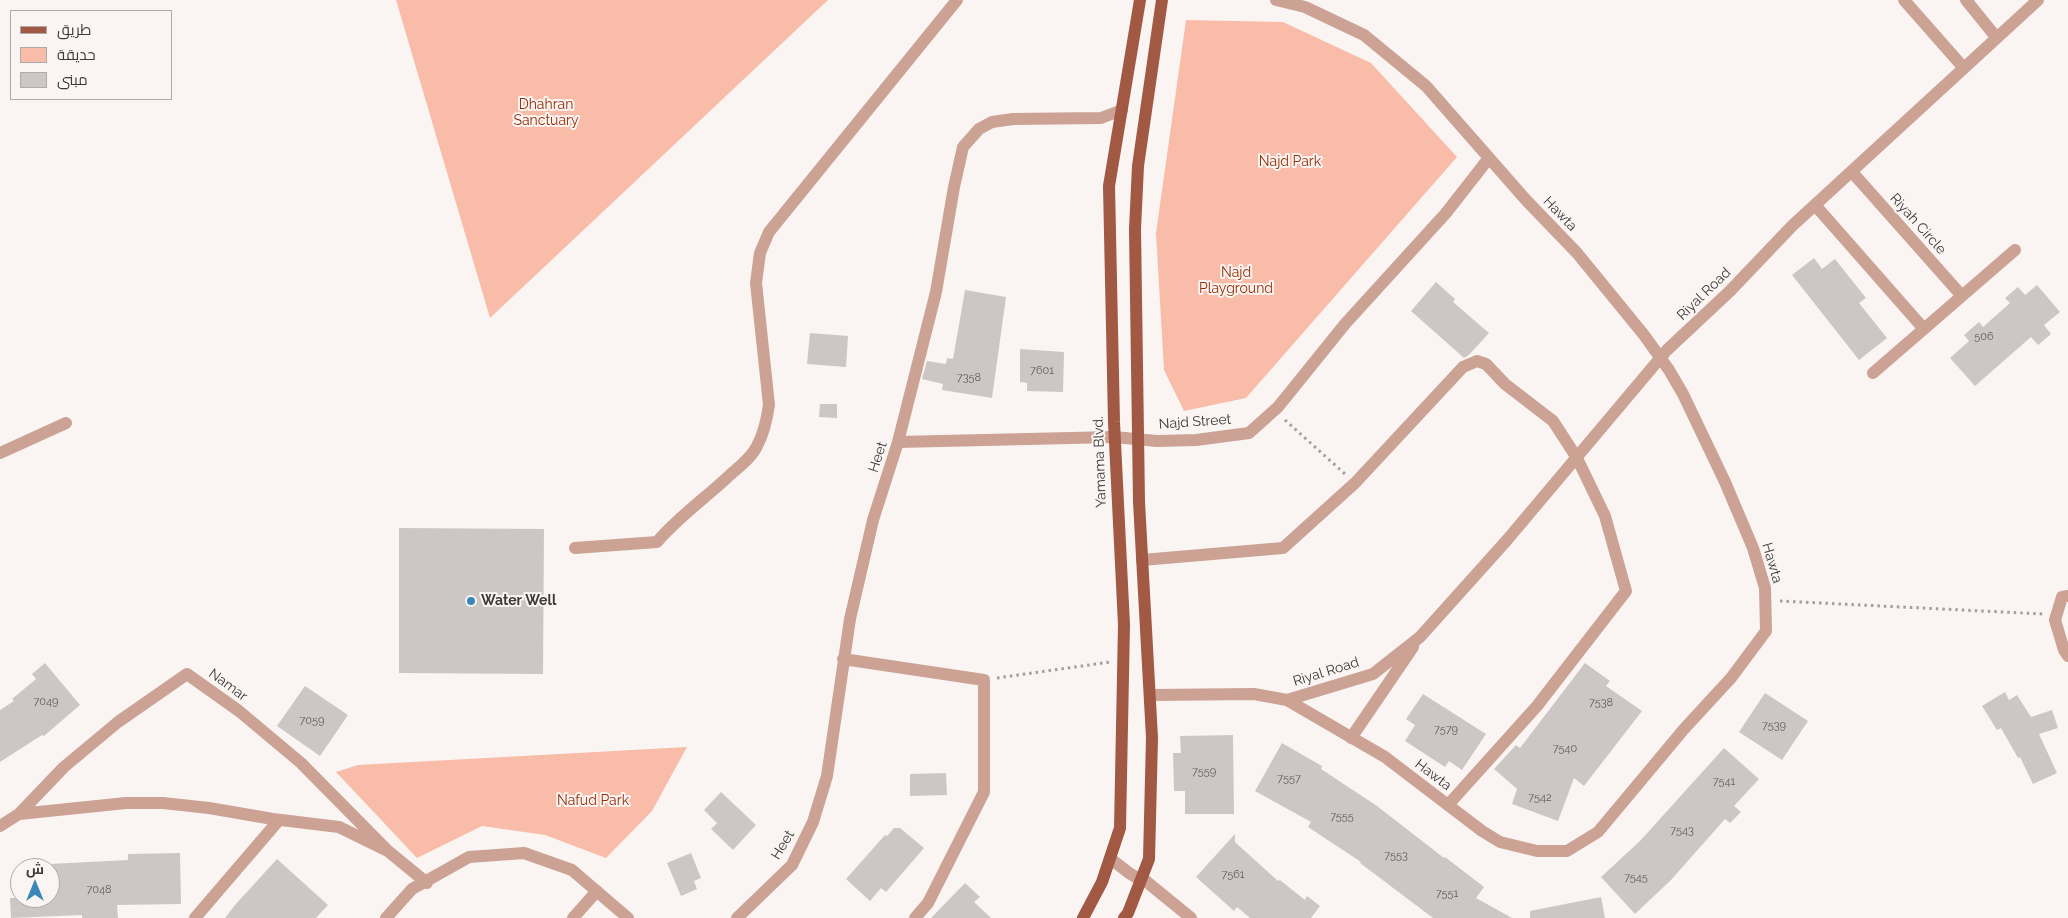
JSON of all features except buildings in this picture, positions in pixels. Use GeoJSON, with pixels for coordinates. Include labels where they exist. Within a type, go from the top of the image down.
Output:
{"type":"FeatureCollection","features":[{"type":"Feature","properties":{"kind":"main road","name":"Yamama Blvd."},"geometry":{"type":"LineString","coordinates":[[1083,918],[1102,882],[1120,828],[1124,625],[1114,437],[1110,186],[1140,0]]}},
{"type":"Feature","properties":{"kind":"main road"},"geometry":{"type":"LineString","coordinates":[[1124,918],[1128,913],[1149,859],[1152,738],[1142,560],[1135,229],[1138,166],[1162,0]]}},
{"type":"Feature","properties":{"kind":"street"},"geometry":{"type":"LineString","coordinates":[[575,548],[657,542],[670,527],[702,501],[744,462],[757,447],[766,426],[769,405],[756,283],[760,253],[769,232],[957,0]]}},
{"type":"Feature","properties":{"kind":"street","name":"Hawta"},"geometry":{"type":"LineString","coordinates":[[1150,695],[1254,694],[1288,700],[1385,757],[1448,806],[1500,842],[1537,851],[1567,851],[1598,832],[1684,729],[1731,678],[1766,631],[1765,588],[1753,548],[1725,482],[1683,394],[1661,358],[1577,253],[1526,200],[1426,86],[1364,35],[1305,7],[1276,0]]}},
{"type":"Feature","properties":{"kind":"street"},"geometry":{"type":"LineString","coordinates":[[1904,0],[1963,67]]}},
{"type":"Feature","properties":{"kind":"street"},"geometry":{"type":"LineString","coordinates":[[1966,0],[1996,37]]}},
{"type":"Feature","properties":{"kind":"street","name":"Riyal Road"},"geometry":{"type":"LineString","coordinates":[[1351,738],[1420,636],[1508,540],[1661,358],[1730,291],[1792,226],[2038,0]]}},
{"type":"Feature","properties":{"kind":"street","name":"Heet"},"geometry":{"type":"LineString","coordinates":[[737,918],[792,865],[813,822],[827,776],[843,659],[873,520],[898,442],[936,292],[954,187],[963,147],[979,128],[992,122],[1013,119],[1101,118],[1122,110]]}},
{"type":"Feature","properties":{"kind":"street","name":"Najd Street"},"geometry":{"type":"LineString","coordinates":[[898,442],[1114,437],[1157,441],[1196,440],[1249,433],[1278,407],[1345,324],[1446,213],[1489,158]]}},
{"type":"Feature","properties":{"kind":"street","name":"Riyah Circle"},"geometry":{"type":"LineString","coordinates":[[1852,172],[1962,296]]}},
{"type":"Feature","properties":{"kind":"street"},"geometry":{"type":"LineString","coordinates":[[1816,205],[1924,329]]}},
{"type":"Feature","properties":{"kind":"street"},"geometry":{"type":"LineString","coordinates":[[1873,373],[2015,250]]}},
{"type":"Feature","properties":{"kind":"street"},"geometry":{"type":"LineString","coordinates":[[1142,560],[1283,548],[1356,483],[1463,367],[1477,361],[1486,364],[1505,384],[1553,421],[1577,458],[1605,516],[1626,591],[1537,706],[1448,806]]}},
{"type":"Feature","properties":{"kind":"street"},"geometry":{"type":"LineString","coordinates":[[0,453],[66,423]]}},
{"type":"Feature","properties":{"kind":"street"},"geometry":{"type":"LineString","coordinates":[[2068,596],[2062,597],[2055,620],[2064,650],[2068,656]]}},
{"type":"Feature","properties":{"kind":"street","name":"Riyal Road"},"geometry":{"type":"LineString","coordinates":[[1288,700],[1372,674],[1420,636]]}},
{"type":"Feature","properties":{"kind":"street"},"geometry":{"type":"LineString","coordinates":[[843,659],[984,680],[984,792],[928,903],[914,918]]}},
{"type":"Feature","properties":{"kind":"street","name":"Namar"},"geometry":{"type":"LineString","coordinates":[[0,826],[19,814],[64,767],[118,722],[187,674],[239,711],[301,763],[388,851],[426,882]]}},
{"type":"Feature","properties":{"kind":"street","name":"Namar"},"geometry":{"type":"LineString","coordinates":[[19,814],[126,803],[163,803],[339,827],[388,851]]}},
{"type":"Feature","properties":{"kind":"street"},"geometry":{"type":"LineString","coordinates":[[195,918],[279,820]]}},
{"type":"Feature","properties":{"kind":"street"},"geometry":{"type":"LineString","coordinates":[[386,918],[412,889],[469,858],[524,853],[572,870],[628,918]]}},
{"type":"Feature","properties":{"kind":"street"},"geometry":{"type":"LineString","coordinates":[[1111,859],[1129,873],[1142,879],[1191,918]]}},
{"type":"Feature","properties":{"kind":"street"},"geometry":{"type":"LineString","coordinates":[[573,918],[597,891]]}},
{"type":"Feature","properties":{"kind":"path"},"geometry":{"type":"LineString","coordinates":[[1273,410],[1356,483]]}},
{"type":"Feature","properties":{"kind":"path"},"geometry":{"type":"LineString","coordinates":[[1765,600],[2056,615]]}},
{"type":"Feature","properties":{"kind":"path"},"geometry":{"type":"LineString","coordinates":[[984,680],[1123,660]]}},
{"type":"Feature","properties":{"kind":"green space","name":"Dhahran Sanctuary"},"geometry":{"type":"Polygon","coordinates":[[[396,0],[828,0],[490,318],[396,0]]]}},
{"type":"Feature","properties":{"kind":"green space","name":"Najd Park"},"geometry":{"type":"Polygon","coordinates":[[[1186,20],[1283,22],[1371,63],[1457,157],[1246,398],[1184,411],[1164,370],[1156,233],[1186,20]]]}},
{"type":"Feature","properties":{"kind":"green space","name":"Nafud Park"},"geometry":{"type":"Polygon","coordinates":[[[687,747],[652,811],[606,858],[545,835],[482,826],[417,858],[336,772],[358,765],[687,747]]]}},
{"type":"Feature","properties":{"kind":"place","name":"Water Well"},"geometry":{"type":"Point","coordinates":[471,601]}},
{"type":"Feature","properties":{"kind":"park label","name":"Najd Playground"},"geometry":{"type":"Point","coordinates":[1236,282]}}]}
